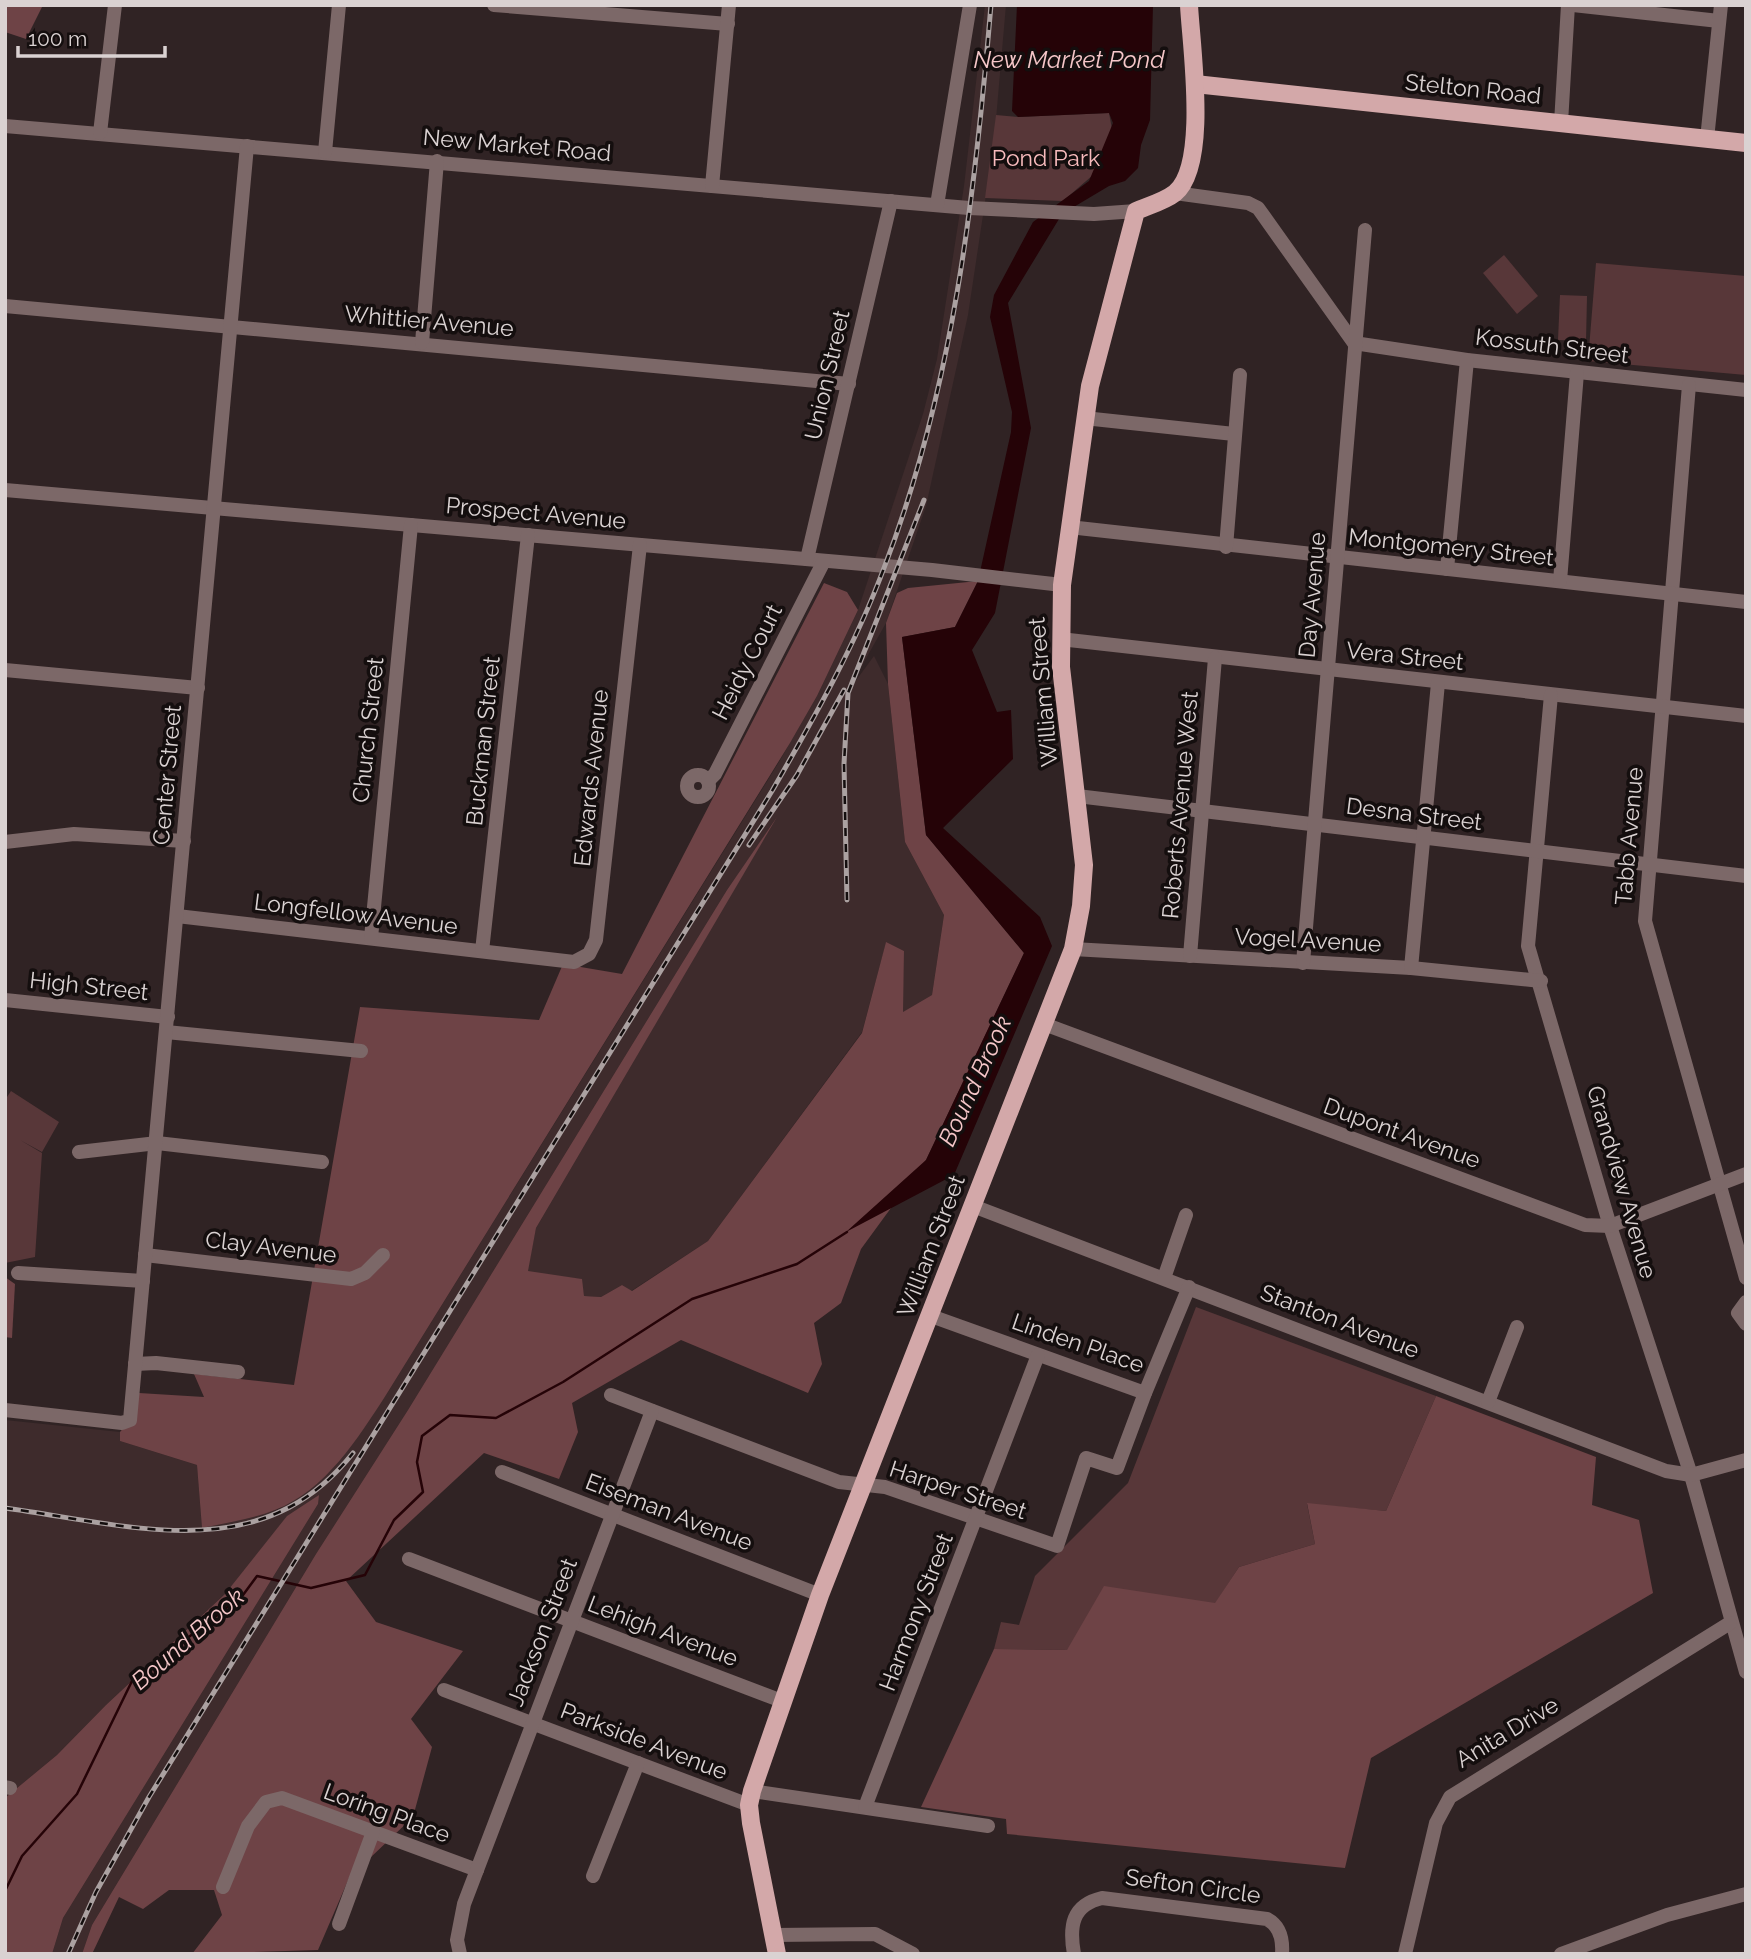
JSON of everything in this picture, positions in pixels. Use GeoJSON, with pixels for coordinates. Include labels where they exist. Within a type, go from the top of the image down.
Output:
{"type":"FeatureCollection","features":[{"type":"Feature","properties":{"kind":"main road"},"geometry":{"type":"LineString","coordinates":[[1136,211],[1175,193],[1186,179],[1191,162],[1195,84],[1189,5]]}},
{"type":"Feature","properties":{"kind":"main road","name":"Stelton Road"},"geometry":{"type":"LineString","coordinates":[[1195,84],[1746,143]]}},
{"type":"Feature","properties":{"kind":"main road","name":"William Street"},"geometry":{"type":"LineString","coordinates":[[777,1954],[750,1798],[820,1595],[1073,949],[1081,906],[1084,865],[1059,639],[1062,584],[1084,418],[1136,211]]}},
{"type":"Feature","properties":{"kind":"street"},"geometry":{"type":"LineString","coordinates":[[100,133],[115,5]]}},
{"type":"Feature","properties":{"kind":"street"},"geometry":{"type":"LineString","coordinates":[[325,152],[339,5]]}},
{"type":"Feature","properties":{"kind":"street"},"geometry":{"type":"LineString","coordinates":[[494,5],[728,24]]}},
{"type":"Feature","properties":{"kind":"street"},"geometry":{"type":"LineString","coordinates":[[712,186],[729,5]]}},
{"type":"Feature","properties":{"kind":"street"},"geometry":{"type":"LineString","coordinates":[[937,205],[970,5]]}},
{"type":"Feature","properties":{"kind":"street"},"geometry":{"type":"LineString","coordinates":[[1561,123],[1570,5],[1719,21]]}},
{"type":"Feature","properties":{"kind":"street"},"geometry":{"type":"LineString","coordinates":[[1707,139],[1721,5]]}},
{"type":"Feature","properties":{"kind":"street","name":"New Market Road"},"geometry":{"type":"LineString","coordinates":[[5,126],[1025,212],[1136,211]]}},
{"type":"Feature","properties":{"kind":"street","name":"Center Street"},"geometry":{"type":"LineString","coordinates":[[5,1410],[122,1423],[130,1420],[247,146]]}},
{"type":"Feature","properties":{"kind":"street"},"geometry":{"type":"LineString","coordinates":[[422,343],[437,161]]}},
{"type":"Feature","properties":{"kind":"street"},"geometry":{"type":"LineString","coordinates":[[1175,193],[1248,203],[1258,208],[1354,343]]}},
{"type":"Feature","properties":{"kind":"street","name":"Union Street"},"geometry":{"type":"LineString","coordinates":[[807,559],[891,201]]}},
{"type":"Feature","properties":{"kind":"street","name":"Day Avenue"},"geometry":{"type":"LineString","coordinates":[[1303,964],[1365,230]]}},
{"type":"Feature","properties":{"kind":"street","name":"Whittier Avenue"},"geometry":{"type":"LineString","coordinates":[[5,306],[849,384]]}},
{"type":"Feature","properties":{"kind":"street","name":"Kossuth Street"},"geometry":{"type":"LineString","coordinates":[[1354,343],[1467,360],[1746,390]]}},
{"type":"Feature","properties":{"kind":"street"},"geometry":{"type":"LineString","coordinates":[[1447,569],[1467,360]]}},
{"type":"Feature","properties":{"kind":"street"},"geometry":{"type":"LineString","coordinates":[[1560,582],[1577,373]]}},
{"type":"Feature","properties":{"kind":"street"},"geometry":{"type":"LineString","coordinates":[[1226,547],[1240,375]]}},
{"type":"Feature","properties":{"kind":"street","name":"Tabb Avenue"},"geometry":{"type":"LineString","coordinates":[[1689,385],[1645,921],[1746,1278]]}},
{"type":"Feature","properties":{"kind":"street"},"geometry":{"type":"LineString","coordinates":[[1084,418],[1234,434]]}},
{"type":"Feature","properties":{"kind":"street","name":"Prospect Avenue"},"geometry":{"type":"LineString","coordinates":[[5,490],[807,559],[1062,584]]}},
{"type":"Feature","properties":{"kind":"street","name":"Church Street"},"geometry":{"type":"LineString","coordinates":[[371,938],[411,525]]}},
{"type":"Feature","properties":{"kind":"street","name":"Montgomery Street"},"geometry":{"type":"LineString","coordinates":[[1069,527],[1226,547],[1746,602]]}},
{"type":"Feature","properties":{"kind":"street","name":"Buckman Street"},"geometry":{"type":"LineString","coordinates":[[482,951],[528,535]]}},
{"type":"Feature","properties":{"kind":"street","name":"Edwards Avenue"},"geometry":{"type":"LineString","coordinates":[[530,957],[573,962],[589,954],[596,940],[639,545]]}},
{"type":"Feature","properties":{"kind":"street","name":"Heidy Court"},"geometry":{"type":"LineString","coordinates":[[708,781],[715,774],[824,561]]}},
{"type":"Feature","properties":{"kind":"street","name":"Vera Street"},"geometry":{"type":"LineString","coordinates":[[1059,639],[1746,716]]}},
{"type":"Feature","properties":{"kind":"street","name":"Roberts Avenue West"},"geometry":{"type":"LineString","coordinates":[[1190,956],[1214,658]]}},
{"type":"Feature","properties":{"kind":"street"},"geometry":{"type":"LineString","coordinates":[[5,670],[198,688]]}},
{"type":"Feature","properties":{"kind":"street"},"geometry":{"type":"LineString","coordinates":[[1411,968],[1438,683]]}},
{"type":"Feature","properties":{"kind":"street","name":"Grandview Avenue"},"geometry":{"type":"LineString","coordinates":[[1551,695],[1528,946],[1541,981],[1610,1226],[1690,1475],[1746,1672]]}},
{"type":"Feature","properties":{"kind":"street","name":"Desna Street"},"geometry":{"type":"LineString","coordinates":[[1077,796],[1746,876]]}},
{"type":"Feature","properties":{"kind":"street"},"geometry":{"type":"LineString","coordinates":[[5,842],[74,834],[184,841]]}},
{"type":"Feature","properties":{"kind":"street","name":"Longfellow Avenue"},"geometry":{"type":"LineString","coordinates":[[177,916],[530,957]]}},
{"type":"Feature","properties":{"kind":"street","name":"Vogel Avenue"},"geometry":{"type":"LineString","coordinates":[[1073,949],[1411,968],[1541,981]]}},
{"type":"Feature","properties":{"kind":"street","name":"High Street"},"geometry":{"type":"LineString","coordinates":[[5,1000],[361,1051]]}},
{"type":"Feature","properties":{"kind":"street","name":"Dupont Avenue"},"geometry":{"type":"LineString","coordinates":[[1044,1024],[1585,1225],[1610,1226],[1746,1174]]}},
{"type":"Feature","properties":{"kind":"street"},"geometry":{"type":"LineString","coordinates":[[79,1152],[157,1143],[322,1162]]}},
{"type":"Feature","properties":{"kind":"street","name":"Stanton Avenue"},"geometry":{"type":"LineString","coordinates":[[973,1206],[1665,1471],[1690,1475]]}},
{"type":"Feature","properties":{"kind":"street"},"geometry":{"type":"LineString","coordinates":[[1164,1278],[1186,1216]]}},
{"type":"Feature","properties":{"kind":"street","name":"Clay Avenue"},"geometry":{"type":"LineString","coordinates":[[145,1255],[351,1279],[365,1273],[383,1255]]}},
{"type":"Feature","properties":{"kind":"street"},"geometry":{"type":"LineString","coordinates":[[18,1273],[143,1281]]}},
{"type":"Feature","properties":{"kind":"street","name":"Linden Place"},"geometry":{"type":"LineString","coordinates":[[931,1316],[1144,1393],[1189,1287]]}},
{"type":"Feature","properties":{"kind":"street"},"geometry":{"type":"LineString","coordinates":[[1746,1302],[1738,1313],[1746,1324]]}},
{"type":"Feature","properties":{"kind":"street"},"geometry":{"type":"LineString","coordinates":[[1488,1402],[1517,1327]]}},
{"type":"Feature","properties":{"kind":"street","name":"Harmony Street"},"geometry":{"type":"LineString","coordinates":[[865,1807],[1038,1355]]}},
{"type":"Feature","properties":{"kind":"street"},"geometry":{"type":"LineString","coordinates":[[135,1364],[156,1363],[238,1372]]}},
{"type":"Feature","properties":{"kind":"street","name":"Harper Street"},"geometry":{"type":"LineString","coordinates":[[611,1395],[839,1482],[885,1487],[976,1521],[1057,1546],[1086,1458],[1117,1468],[1144,1393]]}},
{"type":"Feature","properties":{"kind":"street","name":"Jackson Street"},"geometry":{"type":"LineString","coordinates":[[460,1954],[457,1940],[464,1904],[531,1722],[652,1411]]}},
{"type":"Feature","properties":{"kind":"street"},"geometry":{"type":"LineString","coordinates":[[1690,1475],[1746,1460]]}},
{"type":"Feature","properties":{"kind":"street","name":"Eiseman Avenue"},"geometry":{"type":"LineString","coordinates":[[502,1472],[820,1595]]}},
{"type":"Feature","properties":{"kind":"street","name":"Lehigh Avenue"},"geometry":{"type":"LineString","coordinates":[[409,1559],[782,1701]]}},
{"type":"Feature","properties":{"kind":"street","name":"Anita Drive"},"geometry":{"type":"LineString","coordinates":[[1405,1954],[1436,1824],[1450,1797],[1730,1623]]}},
{"type":"Feature","properties":{"kind":"street","name":"Parkside Avenue"},"geometry":{"type":"LineString","coordinates":[[444,1690],[638,1763],[750,1798],[865,1807],[988,1826]]}},
{"type":"Feature","properties":{"kind":"street"},"geometry":{"type":"LineString","coordinates":[[593,1876],[638,1763]]}},
{"type":"Feature","properties":{"kind":"street","name":"Loring Place"},"geometry":{"type":"LineString","coordinates":[[223,1887],[247,1826],[266,1802],[282,1798],[477,1870]]}},
{"type":"Feature","properties":{"kind":"street"},"geometry":{"type":"LineString","coordinates":[[339,1924],[373,1832]]}},
{"type":"Feature","properties":{"kind":"street"},"geometry":{"type":"LineString","coordinates":[[1561,1954],[1667,1915],[1746,1894]]}},
{"type":"Feature","properties":{"kind":"street","name":"Sefton Circle"},"geometry":{"type":"LineString","coordinates":[[1074,1954],[1071,1936],[1076,1914],[1082,1905],[1102,1898],[1267,1919],[1275,1923],[1281,1937],[1282,1954]]}},
{"type":"Feature","properties":{"kind":"street"},"geometry":{"type":"LineString","coordinates":[[773,1935],[875,1934],[914,1954]]}},
{"type":"Feature","properties":{"kind":"shaded area"},"geometry":{"type":"Polygon","coordinates":[[[5,5],[43,5],[26,39],[5,32],[5,5]]]}},
{"type":"Feature","properties":{"kind":"shaded area"},"geometry":{"type":"Polygon","coordinates":[[[985,5],[1006,5],[994,142],[968,315],[926,506],[886,623],[846,694],[874,656],[888,684],[905,842],[944,915],[932,995],[902,1013],[904,951],[886,943],[862,1032],[708,1241],[631,1291],[622,1285],[601,1297],[584,1296],[581,1279],[527,1272],[536,1228],[770,828],[727,890],[408,1410],[316,1554],[92,1925],[82,1954],[52,1954],[63,1918],[318,1504],[289,1515],[225,1594],[106,1705],[57,1755],[5,1798],[5,1420],[120,1432],[120,1441],[197,1465],[202,1528],[277,1510],[295,1499],[332,1469],[386,1395],[779,762],[817,696],[858,610],[923,414],[937,359],[964,186],[985,5]]]}},
{"type":"Feature","properties":{"kind":"shaded area"},"geometry":{"type":"Polygon","coordinates":[[[978,581],[955,627],[902,637],[926,835],[1024,953],[926,1160],[861,1249],[841,1303],[814,1323],[822,1364],[808,1393],[681,1340],[572,1403],[578,1432],[559,1479],[484,1453],[346,1581],[376,1622],[463,1651],[411,1719],[432,1747],[413,1817],[349,1878],[318,1950],[192,1954],[222,1915],[214,1890],[169,1890],[143,1909],[119,1897],[92,1954],[82,1954],[92,1925],[316,1554],[408,1410],[727,890],[777,817],[536,1228],[528,1271],[582,1279],[584,1296],[601,1297],[622,1285],[632,1291],[708,1241],[862,1033],[886,942],[904,951],[903,1012],[932,995],[944,915],[905,842],[888,684],[886,623],[897,593],[908,588],[978,581]]]}},
{"type":"Feature","properties":{"kind":"shaded area"},"geometry":{"type":"Polygon","coordinates":[[[824,583],[847,592],[858,610],[817,696],[375,1411],[339,1461],[310,1490],[275,1510],[202,1528],[197,1465],[120,1441],[120,1432],[133,1417],[139,1393],[204,1397],[194,1374],[294,1385],[360,1007],[539,1020],[563,964],[622,974],[824,583]]]}},
{"type":"Feature","properties":{"kind":"shaded area"},"geometry":{"type":"Polygon","coordinates":[[[5,1277],[15,1284],[12,1338],[5,1337],[5,1277]]]}},
{"type":"Feature","properties":{"kind":"shaded area"},"geometry":{"type":"Polygon","coordinates":[[[1436,1396],[1596,1457],[1592,1505],[1639,1520],[1653,1593],[1371,1758],[1345,1868],[1007,1834],[1006,1819],[921,1807],[994,1649],[1067,1650],[1104,1586],[1215,1603],[1239,1567],[1315,1544],[1307,1503],[1386,1511],[1436,1396]]]}},
{"type":"Feature","properties":{"kind":"shaded area"},"geometry":{"type":"Polygon","coordinates":[[[319,1495],[318,1504],[63,1918],[52,1954],[5,1954],[5,1798],[57,1755],[106,1705],[225,1594],[287,1516],[319,1495]]]}},
{"type":"Feature","properties":{"kind":"green space","name":"Pond Park"},"geometry":{"type":"Polygon","coordinates":[[[1109,113],[1112,129],[1093,175],[1063,201],[985,198],[996,115],[1018,117],[1109,113]]]}},
{"type":"Feature","properties":{"kind":"green space"},"geometry":{"type":"Polygon","coordinates":[[[1504,255],[1538,296],[1517,314],[1483,273],[1504,255]]]}},
{"type":"Feature","properties":{"kind":"green space"},"geometry":{"type":"Polygon","coordinates":[[[1596,263],[1746,276],[1746,375],[1588,361],[1596,263]]]}},
{"type":"Feature","properties":{"kind":"green space"},"geometry":{"type":"Polygon","coordinates":[[[1560,295],[1587,296],[1586,341],[1558,340],[1560,295]]]}},
{"type":"Feature","properties":{"kind":"green space"},"geometry":{"type":"Polygon","coordinates":[[[11,1091],[59,1122],[42,1152],[20,1140],[42,1153],[35,1257],[5,1263],[5,1100],[11,1091]]]}},
{"type":"Feature","properties":{"kind":"green space"},"geometry":{"type":"Polygon","coordinates":[[[1196,1307],[1436,1396],[1386,1511],[1307,1504],[1315,1544],[1239,1567],[1215,1604],[1067,1650],[994,1649],[1001,1622],[1019,1625],[1035,1576],[1128,1483],[1196,1307]]]}},
{"type":"Feature","properties":{"kind":"water","name":"New Market Pond"},"geometry":{"type":"Polygon","coordinates":[[[1017,5],[1153,5],[1150,120],[1141,145],[1138,168],[1125,181],[1109,186],[1062,214],[1008,303],[1031,428],[995,613],[972,650],[997,712],[1011,710],[1013,759],[943,828],[1040,917],[1052,946],[954,1175],[846,1232],[926,1160],[1024,953],[926,835],[902,637],[955,627],[978,581],[1011,432],[1012,412],[990,317],[994,295],[1033,222],[1089,181],[1113,123],[1109,113],[1018,117],[1012,111],[1017,5]]]}},
{"type":"Feature","properties":{"kind":"waterway","name":"Bound Brook"},"geometry":{"type":"LineString","coordinates":[[5,1891],[22,1856],[77,1794],[132,1681],[243,1595],[257,1576],[311,1588],[365,1575],[394,1520],[423,1492],[417,1462],[422,1436],[450,1415],[496,1418],[563,1382],[692,1299],[797,1264],[847,1232]]}},
{"type":"Feature","properties":{"kind":"railway"},"geometry":{"type":"LineString","coordinates":[[68,1954],[96,1892],[149,1797],[772,791],[847,654],[873,597],[908,500],[944,361],[968,219],[991,5]]}},
{"type":"Feature","properties":{"kind":"railway"},"geometry":{"type":"LineString","coordinates":[[847,900],[844,764],[848,693],[924,500]]}},
{"type":"Feature","properties":{"kind":"railway"},"geometry":{"type":"LineString","coordinates":[[749,845],[797,775],[844,690]]}},
{"type":"Feature","properties":{"kind":"railway"},"geometry":{"type":"LineString","coordinates":[[5,1508],[146,1529],[192,1530],[236,1526],[278,1513],[317,1489],[353,1453]]}}]}
